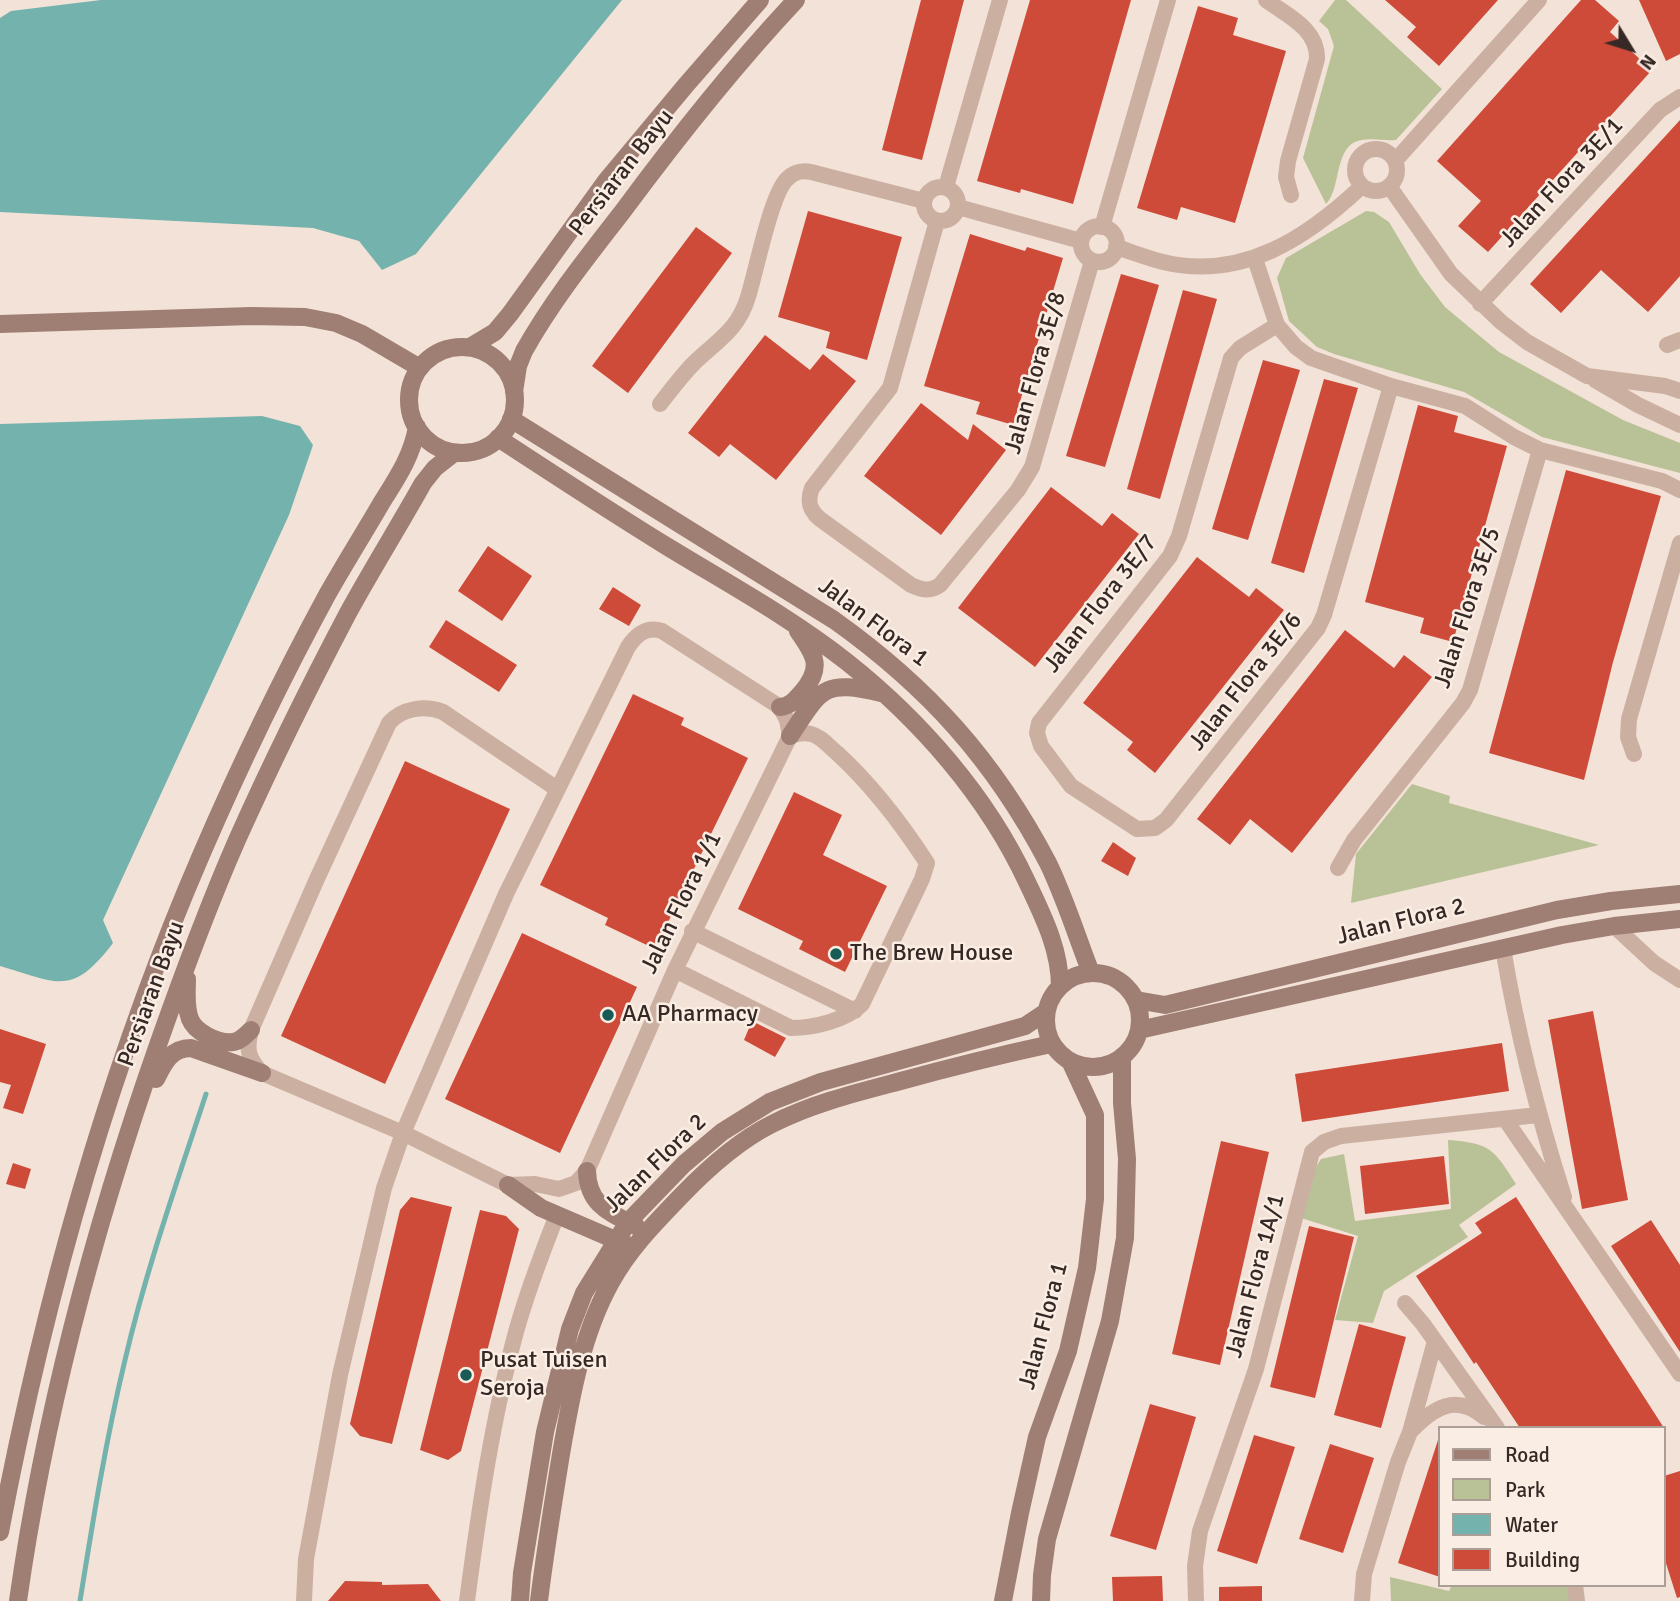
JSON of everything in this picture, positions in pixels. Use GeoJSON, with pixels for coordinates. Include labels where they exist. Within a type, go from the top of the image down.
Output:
{"type":"FeatureCollection","features":[{"type":"Feature","properties":{"kind":"street","name":"Persiaran Bayu"},"geometry":{"type":"LineString","coordinates":[[0,1532],[37,1355],[66,1239],[142,1005],[202,853],[275,695],[328,593],[409,456],[416,427],[409,397],[412,382],[419,368],[430,358],[456,347],[470,347],[495,332],[606,181],[760,0]]}},
{"type":"Feature","properties":{"kind":"street","name":"Persiaran Bayu"},"geometry":{"type":"LineString","coordinates":[[18,1601],[26,1543],[64,1361],[95,1236],[131,1122],[188,962],[237,840],[349,612],[423,483],[435,468],[454,453],[485,447],[498,438],[511,419],[518,366],[524,351],[584,262],[665,154],[796,0]]}},
{"type":"Feature","properties":{"kind":"street"},"geometry":{"type":"LineString","coordinates":[[946,187],[1000,0]]}},
{"type":"Feature","properties":{"kind":"street"},"geometry":{"type":"LineString","coordinates":[[1102,227],[1168,0]]}},
{"type":"Feature","properties":{"kind":"street"},"geometry":{"type":"LineString","coordinates":[[1266,0],[1309,32],[1314,37],[1317,50],[1317,59],[1286,169],[1291,195]]}},
{"type":"Feature","properties":{"kind":"street"},"geometry":{"type":"LineString","coordinates":[[1395,161],[1539,0]]}},
{"type":"Feature","properties":{"kind":"street","name":"Jalan Flora 3E/1"},"geometry":{"type":"LineString","coordinates":[[1480,304],[1660,110],[1680,97]]}},
{"type":"Feature","properties":{"kind":"street"},"geometry":{"type":"LineString","coordinates":[[1373,149],[1387,151],[1395,161],[1396,175],[1389,186],[1376,191],[1362,186],[1355,174],[1360,155],[1373,149]]}},
{"type":"Feature","properties":{"kind":"street"},"geometry":{"type":"LineString","coordinates":[[660,404],[693,364],[739,321],[775,200],[788,177],[802,171],[811,172],[924,201]]}},
{"type":"Feature","properties":{"kind":"street"},"geometry":{"type":"LineString","coordinates":[[1116,247],[1179,265],[1218,265],[1255,259],[1331,216],[1362,186]]}},
{"type":"Feature","properties":{"kind":"street"},"geometry":{"type":"LineString","coordinates":[[1389,186],[1451,274],[1480,304],[1527,342],[1638,405],[1680,425]]}},
{"type":"Feature","properties":{"kind":"street"},"geometry":{"type":"LineString","coordinates":[[946,187],[954,192],[958,207],[948,220],[937,221],[925,211],[924,201],[929,191],[946,187]]}},
{"type":"Feature","properties":{"kind":"street"},"geometry":{"type":"LineString","coordinates":[[958,207],[1081,241]]}},
{"type":"Feature","properties":{"kind":"street","name":"Jalan Flora 3E/8"},"geometry":{"type":"LineString","coordinates":[[937,221],[890,388],[812,488],[810,495],[813,514],[911,585],[923,590],[935,588],[1018,490],[1035,459],[1092,261]]}},
{"type":"Feature","properties":{"kind":"street"},"geometry":{"type":"LineString","coordinates":[[1102,227],[1115,236],[1116,247],[1107,260],[1092,261],[1083,253],[1081,241],[1086,232],[1102,227]]}},
{"type":"Feature","properties":{"kind":"street"},"geometry":{"type":"LineString","coordinates":[[1255,259],[1277,325],[1296,347],[1320,363],[1472,409],[1514,437],[1540,450],[1662,481],[1680,490]]}},
{"type":"Feature","properties":{"kind":"street"},"geometry":{"type":"LineString","coordinates":[[0,324],[251,316],[305,317],[335,323],[362,334],[419,368]]}},
{"type":"Feature","properties":{"kind":"street","name":"Jalan Flora 3E/7"},"geometry":{"type":"LineString","coordinates":[[1081,794],[1066,781],[1041,746],[1037,733],[1039,723],[1174,551],[1230,358],[1240,348],[1277,325]]}},
{"type":"Feature","properties":{"kind":"street"},"geometry":{"type":"LineString","coordinates":[[470,347],[495,358],[511,379],[514,392]]}},
{"type":"Feature","properties":{"kind":"street"},"geometry":{"type":"LineString","coordinates":[[1587,376],[1665,386],[1680,391]]}},
{"type":"Feature","properties":{"kind":"street","name":"Jalan Flora 3E/6"},"geometry":{"type":"LineString","coordinates":[[1081,794],[1137,829],[1148,830],[1161,825],[1311,638],[1324,615],[1391,386]]}},
{"type":"Feature","properties":{"kind":"street","name":"Jalan Flora 1"},"geometry":{"type":"LineString","coordinates":[[511,419],[834,620],[879,654],[937,706],[984,762],[1013,803],[1049,865],[1091,973]]}},
{"type":"Feature","properties":{"kind":"street"},"geometry":{"type":"LineString","coordinates":[[416,427],[433,444],[454,453]]}},
{"type":"Feature","properties":{"kind":"street","name":"Jalan Flora 1"},"geometry":{"type":"LineString","coordinates":[[498,438],[617,516],[792,623],[845,661],[884,694],[961,776],[996,825],[1021,867],[1045,918],[1060,963],[1060,987]]}},
{"type":"Feature","properties":{"kind":"street","name":"Jalan Flora 3E/5"},"geometry":{"type":"LineString","coordinates":[[1338,868],[1354,840],[1470,690],[1540,450]]}},
{"type":"Feature","properties":{"kind":"street"},"geometry":{"type":"LineString","coordinates":[[1634,754],[1628,737],[1629,719],[1680,543]]}},
{"type":"Feature","properties":{"kind":"street"},"geometry":{"type":"LineString","coordinates":[[780,706],[793,702],[816,670],[814,656],[792,623]]}},
{"type":"Feature","properties":{"kind":"street"},"geometry":{"type":"LineString","coordinates":[[304,1601],[306,1559],[340,1375],[384,1188],[403,1133],[479,955],[628,647],[642,631],[662,631],[780,706],[787,720],[790,736]]}},
{"type":"Feature","properties":{"kind":"street"},"geometry":{"type":"LineString","coordinates":[[790,736],[810,705],[830,688],[856,687],[884,694]]}},
{"type":"Feature","properties":{"kind":"street"},"geometry":{"type":"LineString","coordinates":[[262,1073],[248,1056],[247,1046],[251,1030],[316,881],[389,723],[396,716],[403,712],[427,708],[443,712],[557,789]]}},
{"type":"Feature","properties":{"kind":"street"},"geometry":{"type":"LineString","coordinates":[[674,970],[790,1028],[804,1028],[855,1011],[862,1004],[922,879],[927,863],[900,822],[843,759],[819,737],[812,734],[790,736]]}},
{"type":"Feature","properties":{"kind":"street","name":"Jalan Flora 1/1"},"geometry":{"type":"LineString","coordinates":[[587,1171],[692,931],[790,736]]}},
{"type":"Feature","properties":{"kind":"street","name":"Jalan Flora 2"},"geometry":{"type":"LineString","coordinates":[[1136,1000],[1165,1004],[1557,910],[1680,894]]}},
{"type":"Feature","properties":{"kind":"street","name":"Jalan Flora 2"},"geometry":{"type":"LineString","coordinates":[[1139,1030],[1503,948],[1614,926],[1680,919]]}},
{"type":"Feature","properties":{"kind":"street"},"geometry":{"type":"LineString","coordinates":[[1614,926],[1654,963],[1680,980]]}},
{"type":"Feature","properties":{"kind":"street"},"geometry":{"type":"LineString","coordinates":[[692,931],[855,1011]]}},
{"type":"Feature","properties":{"kind":"street"},"geometry":{"type":"LineString","coordinates":[[1503,948],[1514,1015],[1538,1115],[1569,1213]]}},
{"type":"Feature","properties":{"kind":"street"},"geometry":{"type":"LineString","coordinates":[[188,962],[186,1001],[194,1026],[200,1032],[232,1042],[241,1039],[251,1030]]}},
{"type":"Feature","properties":{"kind":"street"},"geometry":{"type":"LineString","coordinates":[[1051,1044],[1046,1028],[1046,1012],[1051,998],[1060,987],[1080,975],[1091,973],[1105,974],[1129,989],[1136,1000],[1140,1015],[1139,1030],[1133,1046],[1111,1065],[1098,1068],[1071,1063]]}},
{"type":"Feature","properties":{"kind":"street","name":"Jalan Flora 2"},"geometry":{"type":"LineString","coordinates":[[520,1601],[541,1457],[558,1372],[570,1329],[584,1293],[628,1222],[684,1164],[722,1132],[770,1102],[821,1082],[1025,1026],[1046,1012]]}},
{"type":"Feature","properties":{"kind":"street","name":"Jalan Flora 1"},"geometry":{"type":"LineString","coordinates":[[1003,1601],[1037,1437],[1068,1351],[1087,1268],[1095,1199],[1095,1115],[1071,1063],[1051,1044]]}},
{"type":"Feature","properties":{"kind":"street","name":"Jalan Flora 2"},"geometry":{"type":"LineString","coordinates":[[540,1601],[548,1529],[568,1415],[583,1353],[598,1309],[611,1282],[646,1231],[715,1163],[771,1124],[849,1095],[1051,1044]]}},
{"type":"Feature","properties":{"kind":"street"},"geometry":{"type":"LineString","coordinates":[[131,1122],[165,1061],[182,1048],[191,1048],[262,1073],[403,1133],[508,1185],[528,1200],[556,1215],[633,1248]]}},
{"type":"Feature","properties":{"kind":"street"},"geometry":{"type":"LineString","coordinates":[[1041,1601],[1047,1539],[1110,1321],[1125,1238],[1127,1159],[1122,1103],[1122,1058]]}},
{"type":"Feature","properties":{"kind":"street","name":"Jalan Flora 1A/1"},"geometry":{"type":"LineString","coordinates":[[1196,1601],[1195,1566],[1200,1531],[1256,1369],[1312,1152],[1324,1142],[1341,1136],[1538,1115]]}},
{"type":"Feature","properties":{"kind":"street"},"geometry":{"type":"LineString","coordinates":[[1505,1119],[1680,1374]]}},
{"type":"Feature","properties":{"kind":"street"},"geometry":{"type":"LineString","coordinates":[[508,1185],[535,1184],[559,1189],[576,1183],[587,1171]]}},
{"type":"Feature","properties":{"kind":"street"},"geometry":{"type":"LineString","coordinates":[[587,1171],[592,1196],[607,1211],[646,1231]]}},
{"type":"Feature","properties":{"kind":"street"},"geometry":{"type":"LineString","coordinates":[[467,1601],[484,1475],[502,1389],[527,1295],[556,1215]]}},
{"type":"Feature","properties":{"kind":"street"},"geometry":{"type":"LineString","coordinates":[[1405,1303],[1496,1426]]}},
{"type":"Feature","properties":{"kind":"street"},"geometry":{"type":"LineString","coordinates":[[1362,1601],[1364,1574],[1398,1462],[1410,1432],[1435,1341]]}},
{"type":"Feature","properties":{"kind":"street"},"geometry":{"type":"LineString","coordinates":[[1410,1432],[1422,1420],[1448,1404],[1470,1406],[1495,1426]]}},
{"type":"Feature","properties":{"kind":"green space"},"geometry":{"type":"Polygon","coordinates":[[[1335,0],[1346,0],[1442,89],[1396,140],[1370,139],[1353,143],[1342,158],[1331,197],[1326,204],[1303,158],[1334,46],[1328,29],[1319,21],[1335,0]]]}},
{"type":"Feature","properties":{"kind":"green space"},"geometry":{"type":"Polygon","coordinates":[[[1366,211],[1374,212],[1389,222],[1420,274],[1445,307],[1499,352],[1623,420],[1680,443],[1680,473],[1542,437],[1464,392],[1317,347],[1289,321],[1277,278],[1286,258],[1366,211]]]}},
{"type":"Feature","properties":{"kind":"green space"},"geometry":{"type":"Polygon","coordinates":[[[1412,784],[1450,796],[1449,803],[1599,845],[1351,903],[1356,854],[1412,784]]]}},
{"type":"Feature","properties":{"kind":"green space"},"geometry":{"type":"Polygon","coordinates":[[[1448,1140],[1473,1143],[1490,1150],[1516,1184],[1459,1225],[1468,1237],[1384,1291],[1373,1323],[1335,1320],[1358,1236],[1298,1217],[1306,1182],[1321,1159],[1344,1154],[1355,1221],[1451,1209],[1448,1140]]]}},
{"type":"Feature","properties":{"kind":"green space"},"geometry":{"type":"Polygon","coordinates":[[[1390,1577],[1449,1591],[1451,1587],[1576,1587],[1574,1601],[1391,1601],[1390,1577]]]}},
{"type":"Feature","properties":{"kind":"water"},"geometry":{"type":"Polygon","coordinates":[[[101,0],[622,0],[416,254],[382,270],[359,241],[313,228],[0,212],[0,18],[11,11],[101,0]]]}},
{"type":"Feature","properties":{"kind":"water"},"geometry":{"type":"Polygon","coordinates":[[[262,416],[300,426],[313,445],[289,515],[103,920],[113,943],[86,972],[63,981],[36,977],[0,966],[0,424],[262,416]]]}},
{"type":"Feature","properties":{"kind":"building"},"geometry":{"type":"Polygon","coordinates":[[[921,0],[964,0],[922,160],[882,150],[921,0]]]}},
{"type":"Feature","properties":{"kind":"building"},"geometry":{"type":"Polygon","coordinates":[[[1030,0],[1131,0],[1073,204],[1021,189],[1020,193],[977,181],[1030,0]]]}},
{"type":"Feature","properties":{"kind":"building"},"geometry":{"type":"Polygon","coordinates":[[[1385,0],[1498,0],[1439,66],[1407,37],[1416,27],[1385,0]]]}},
{"type":"Feature","properties":{"kind":"building"},"geometry":{"type":"Polygon","coordinates":[[[1581,0],[1595,0],[1619,21],[1610,32],[1652,70],[1488,252],[1458,226],[1481,201],[1437,161],[1581,0]]]}},
{"type":"Feature","properties":{"kind":"building"},"geometry":{"type":"Polygon","coordinates":[[[1639,0],[1680,0],[1680,54],[1666,61],[1639,0]]]}},
{"type":"Feature","properties":{"kind":"building"},"geometry":{"type":"Polygon","coordinates":[[[1198,6],[1238,18],[1233,35],[1286,51],[1235,223],[1181,207],[1177,220],[1137,208],[1198,6]]]}},
{"type":"Feature","properties":{"kind":"building"},"geometry":{"type":"Polygon","coordinates":[[[1680,120],[1680,276],[1648,312],[1601,270],[1561,313],[1530,284],[1680,120]]]}},
{"type":"Feature","properties":{"kind":"building"},"geometry":{"type":"Polygon","coordinates":[[[808,211],[902,237],[867,360],[826,348],[830,332],[778,317],[808,211]]]}},
{"type":"Feature","properties":{"kind":"building"},"geometry":{"type":"Polygon","coordinates":[[[696,227],[732,253],[628,393],[592,366],[696,227]]]}},
{"type":"Feature","properties":{"kind":"building"},"geometry":{"type":"Polygon","coordinates":[[[970,234],[1025,251],[1027,247],[1063,258],[1013,425],[976,414],[980,402],[924,386],[970,234]]]}},
{"type":"Feature","properties":{"kind":"building"},"geometry":{"type":"Polygon","coordinates":[[[1121,274],[1159,285],[1105,467],[1066,456],[1121,274]]]}},
{"type":"Feature","properties":{"kind":"building"},"geometry":{"type":"Polygon","coordinates":[[[1183,290],[1217,299],[1160,499],[1127,489],[1183,290]]]}},
{"type":"Feature","properties":{"kind":"building"},"geometry":{"type":"Polygon","coordinates":[[[765,335],[810,370],[823,354],[856,381],[776,480],[730,444],[719,457],[688,433],[765,335]]]}},
{"type":"Feature","properties":{"kind":"building"},"geometry":{"type":"Polygon","coordinates":[[[1263,360],[1300,370],[1248,540],[1212,529],[1263,360]]]}},
{"type":"Feature","properties":{"kind":"building"},"geometry":{"type":"Polygon","coordinates":[[[1324,379],[1358,388],[1304,573],[1271,563],[1324,379]]]}},
{"type":"Feature","properties":{"kind":"building"},"geometry":{"type":"Polygon","coordinates":[[[921,403],[968,440],[973,424],[1006,450],[941,535],[864,476],[921,403]]]}},
{"type":"Feature","properties":{"kind":"building"},"geometry":{"type":"Polygon","coordinates":[[[1418,405],[1458,416],[1454,432],[1507,446],[1453,642],[1420,633],[1424,618],[1365,602],[1418,405]]]}},
{"type":"Feature","properties":{"kind":"building"},"geometry":{"type":"Polygon","coordinates":[[[1566,470],[1661,496],[1613,662],[1584,780],[1489,753],[1566,470]]]}},
{"type":"Feature","properties":{"kind":"building"},"geometry":{"type":"Polygon","coordinates":[[[1051,487],[1102,526],[1112,513],[1139,534],[1035,667],[958,608],[1051,487]]]}},
{"type":"Feature","properties":{"kind":"building"},"geometry":{"type":"Polygon","coordinates":[[[488,546],[532,576],[502,621],[458,591],[488,546]]]}},
{"type":"Feature","properties":{"kind":"building"},"geometry":{"type":"Polygon","coordinates":[[[1197,557],[1249,597],[1256,588],[1284,610],[1155,773],[1127,750],[1133,742],[1083,703],[1197,557]]]}},
{"type":"Feature","properties":{"kind":"building"},"geometry":{"type":"Polygon","coordinates":[[[613,587],[641,605],[629,626],[599,609],[613,587]]]}},
{"type":"Feature","properties":{"kind":"building"},"geometry":{"type":"Polygon","coordinates":[[[446,620],[517,665],[499,692],[429,647],[446,620]]]}},
{"type":"Feature","properties":{"kind":"building"},"geometry":{"type":"Polygon","coordinates":[[[1345,630],[1394,668],[1404,655],[1432,677],[1292,853],[1250,819],[1230,845],[1197,819],[1345,630]]]}},
{"type":"Feature","properties":{"kind":"building"},"geometry":{"type":"Polygon","coordinates":[[[633,694],[684,718],[681,725],[748,758],[655,949],[605,925],[608,918],[540,885],[633,694]]]}},
{"type":"Feature","properties":{"kind":"building"},"geometry":{"type":"Polygon","coordinates":[[[405,761],[510,809],[385,1084],[281,1036],[405,761]]]}},
{"type":"Feature","properties":{"kind":"building"},"geometry":{"type":"Polygon","coordinates":[[[794,792],[842,815],[823,855],[887,886],[845,972],[799,949],[803,941],[738,909],[794,792]]]}},
{"type":"Feature","properties":{"kind":"building"},"geometry":{"type":"Polygon","coordinates":[[[1113,842],[1136,858],[1128,876],[1101,861],[1113,842]]]}},
{"type":"Feature","properties":{"kind":"building"},"geometry":{"type":"Polygon","coordinates":[[[522,933],[637,987],[560,1153],[445,1099],[522,933]]]}},
{"type":"Feature","properties":{"kind":"building"},"geometry":{"type":"Polygon","coordinates":[[[1593,1011],[1628,1200],[1582,1209],[1548,1020],[1593,1011]]]}},
{"type":"Feature","properties":{"kind":"building"},"geometry":{"type":"Polygon","coordinates":[[[752,1021],[786,1038],[775,1057],[744,1040],[752,1021]]]}},
{"type":"Feature","properties":{"kind":"building"},"geometry":{"type":"Polygon","coordinates":[[[0,1029],[46,1044],[23,1114],[3,1108],[11,1085],[0,1082],[0,1029]]]}},
{"type":"Feature","properties":{"kind":"building"},"geometry":{"type":"Polygon","coordinates":[[[1502,1043],[1509,1091],[1302,1122],[1295,1074],[1502,1043]]]}},
{"type":"Feature","properties":{"kind":"building"},"geometry":{"type":"Polygon","coordinates":[[[1221,1141],[1269,1152],[1220,1365],[1172,1354],[1221,1141]]]}},
{"type":"Feature","properties":{"kind":"building"},"geometry":{"type":"Polygon","coordinates":[[[1444,1156],[1449,1204],[1365,1214],[1360,1166],[1444,1156]]]}},
{"type":"Feature","properties":{"kind":"building"},"geometry":{"type":"Polygon","coordinates":[[[13,1163],[31,1169],[25,1189],[6,1184],[13,1163]]]}},
{"type":"Feature","properties":{"kind":"building"},"geometry":{"type":"Polygon","coordinates":[[[411,1197],[452,1207],[392,1444],[360,1436],[350,1424],[400,1210],[411,1197]]]}},
{"type":"Feature","properties":{"kind":"building"},"geometry":{"type":"Polygon","coordinates":[[[1516,1197],[1663,1426],[1519,1426],[1416,1276],[1482,1233],[1475,1223],[1516,1197]]]}},
{"type":"Feature","properties":{"kind":"building"},"geometry":{"type":"Polygon","coordinates":[[[480,1210],[506,1216],[519,1229],[461,1451],[448,1460],[420,1450],[480,1210]]]}},
{"type":"Feature","properties":{"kind":"building"},"geometry":{"type":"Polygon","coordinates":[[[1651,1220],[1680,1265],[1680,1352],[1611,1246],[1651,1220]]]}},
{"type":"Feature","properties":{"kind":"building"},"geometry":{"type":"Polygon","coordinates":[[[1309,1226],[1354,1237],[1315,1398],[1270,1387],[1309,1226]]]}},
{"type":"Feature","properties":{"kind":"building"},"geometry":{"type":"Polygon","coordinates":[[[1359,1324],[1406,1337],[1381,1428],[1334,1415],[1359,1324]]]}},
{"type":"Feature","properties":{"kind":"building"},"geometry":{"type":"Polygon","coordinates":[[[1150,1404],[1196,1417],[1156,1550],[1110,1536],[1150,1404]]]}},
{"type":"Feature","properties":{"kind":"building"},"geometry":{"type":"Polygon","coordinates":[[[1254,1435],[1295,1447],[1257,1564],[1217,1551],[1254,1435]]]}},
{"type":"Feature","properties":{"kind":"building"},"geometry":{"type":"Polygon","coordinates":[[[1438,1440],[1438,1576],[1398,1563],[1438,1440]]]}},
{"type":"Feature","properties":{"kind":"building"},"geometry":{"type":"Polygon","coordinates":[[[1330,1444],[1374,1458],[1343,1553],[1299,1539],[1330,1444]]]}},
{"type":"Feature","properties":{"kind":"building"},"geometry":{"type":"Polygon","coordinates":[[[1680,1471],[1680,1597],[1677,1598],[1666,1563],[1666,1475],[1680,1471]]]}},
{"type":"Feature","properties":{"kind":"building"},"geometry":{"type":"Polygon","coordinates":[[[1162,1576],[1163,1601],[1113,1601],[1112,1577],[1162,1576]]]}},
{"type":"Feature","properties":{"kind":"building"},"geometry":{"type":"Polygon","coordinates":[[[345,1581],[382,1582],[382,1585],[428,1584],[441,1601],[328,1601],[345,1581]]]}},
{"type":"Feature","properties":{"kind":"building"},"geometry":{"type":"Polygon","coordinates":[[[1262,1586],[1262,1601],[1219,1601],[1219,1587],[1262,1586]]]}},
{"type":"Feature","properties":{"kind":"waterway"},"geometry":{"type":"LineString","coordinates":[[80,1601],[106,1450],[133,1326],[162,1226],[206,1094]]}},
{"type":"Feature","properties":{"kind":"place","name":"The Brew House"},"geometry":{"type":"Point","coordinates":[836,954]}},
{"type":"Feature","properties":{"kind":"place","name":"AA Pharmacy"},"geometry":{"type":"Point","coordinates":[608,1015]}},
{"type":"Feature","properties":{"kind":"place","name":"Pusat Tuisen Seroja"},"geometry":{"type":"Point","coordinates":[466,1375]}}]}
